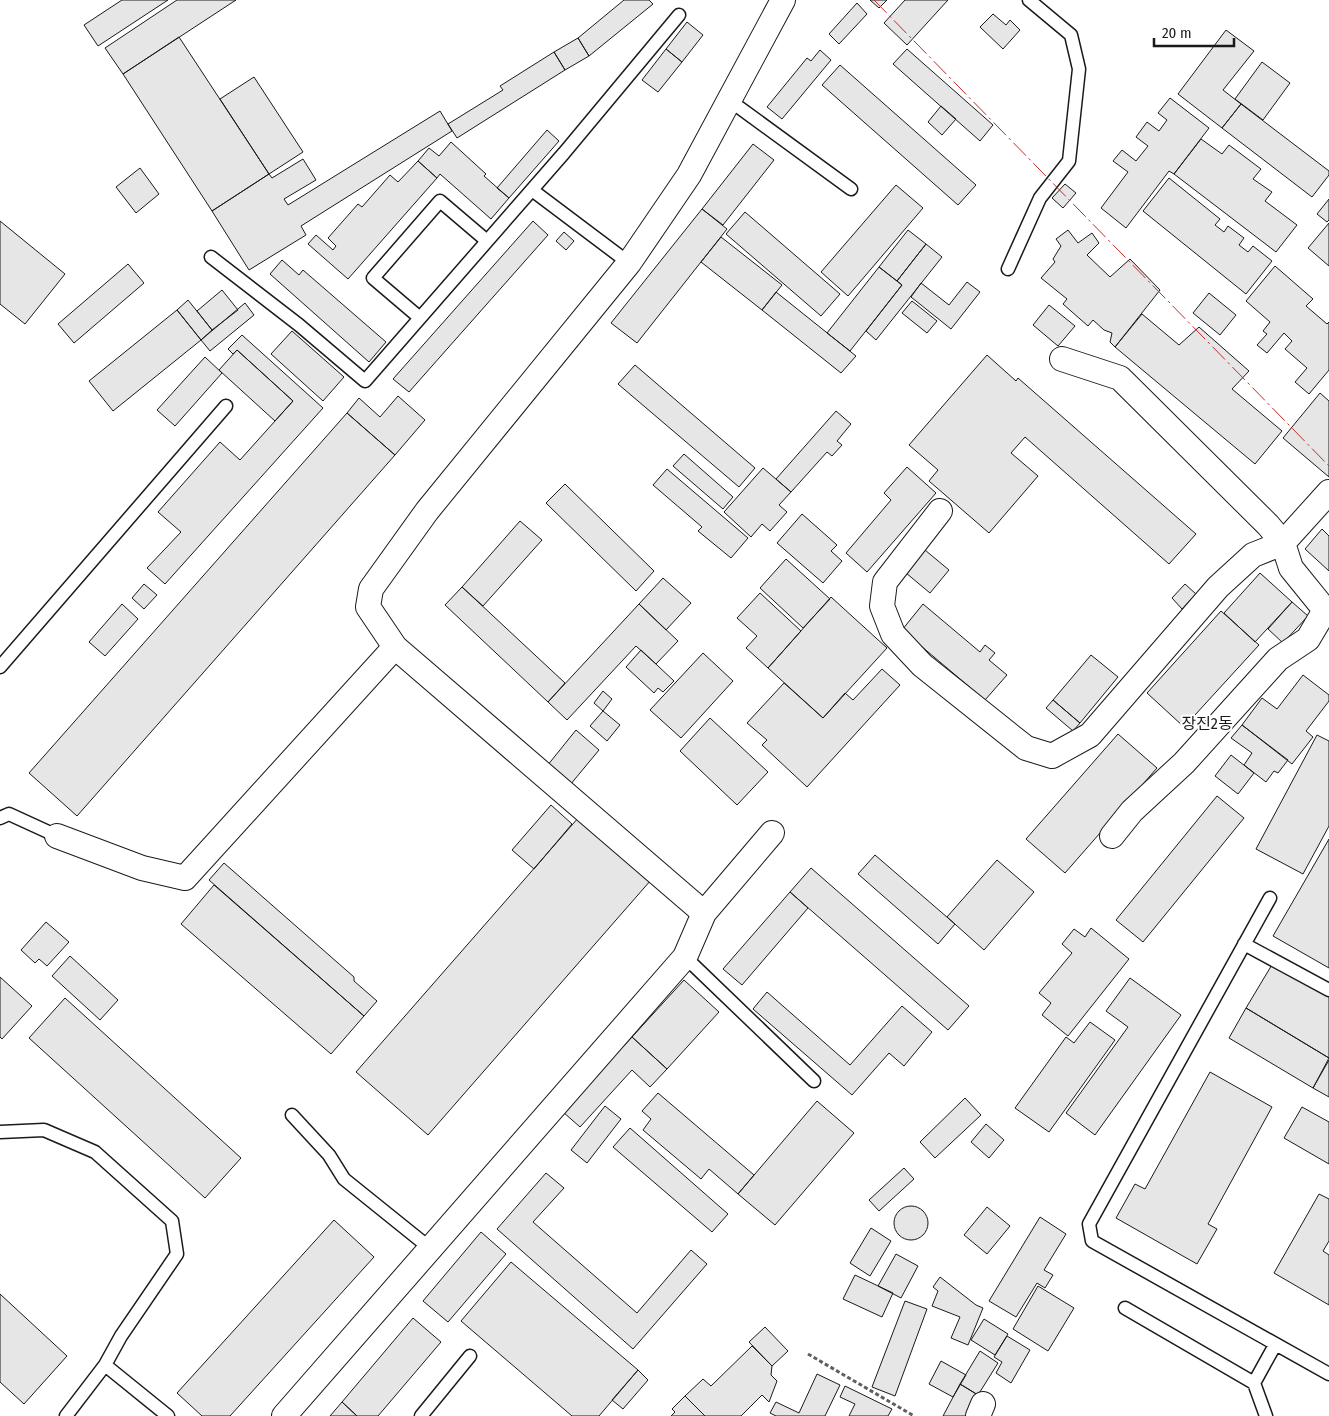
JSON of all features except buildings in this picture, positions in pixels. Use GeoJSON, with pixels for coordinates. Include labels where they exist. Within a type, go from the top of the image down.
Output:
{"type":"FeatureCollection","features":[{"type":"Feature","properties":{"kind":"street"},"geometry":{"type":"LineString","coordinates":[[704,913],[395,647],[368,607],[372,589],[427,512],[629,263],[689,175],[784,2]]}},
{"type":"Feature","properties":{"kind":"street"},"geometry":{"type":"LineString","coordinates":[[1062,358],[1120,378],[1268,525],[1283,544],[1291,568],[1326,610],[1308,639],[1278,659],[1184,763],[1132,811],[1112,836]]}},
{"type":"Feature","properties":{"kind":"street"},"geometry":{"type":"LineString","coordinates":[[940,511],[885,582],[882,606],[893,634],[922,666],[1026,748],[1052,756],[1090,735],[1225,580],[1252,555],[1283,544],[1329,492]]}},
{"type":"Feature","properties":{"kind":"street"},"geometry":{"type":"LineString","coordinates":[[57,836],[142,868],[185,878],[395,647]]}},
{"type":"Feature","properties":{"kind":"street"},"geometry":{"type":"LineString","coordinates":[[284,1416],[685,957],[704,913],[772,833]]}},
{"type":"Feature","properties":{"kind":"lane"},"geometry":{"type":"LineString","coordinates":[[1008,269],[1040,198],[1069,162],[1079,69],[1071,35],[1029,0]]}},
{"type":"Feature","properties":{"kind":"lane"},"geometry":{"type":"LineString","coordinates":[[211,257],[299,325],[365,382],[532,190],[679,15]]}},
{"type":"Feature","properties":{"kind":"lane"},"geometry":{"type":"LineString","coordinates":[[730,100],[851,189]]}},
{"type":"Feature","properties":{"kind":"lane"},"geometry":{"type":"LineString","coordinates":[[532,190],[629,263]]}},
{"type":"Feature","properties":{"kind":"lane"},"geometry":{"type":"LineString","coordinates":[[420,318],[373,278],[440,201],[487,241]]}},
{"type":"Feature","properties":{"kind":"lane"},"geometry":{"type":"LineString","coordinates":[[0,667],[226,406]]}},
{"type":"Feature","properties":{"kind":"lane"},"geometry":{"type":"LineString","coordinates":[[0,818],[9,814],[57,836]]}},
{"type":"Feature","properties":{"kind":"lane"},"geometry":{"type":"LineString","coordinates":[[1270,898],[1089,1224],[1092,1241],[1329,1374]]}},
{"type":"Feature","properties":{"kind":"lane"},"geometry":{"type":"LineString","coordinates":[[1244,944],[1329,990]]}},
{"type":"Feature","properties":{"kind":"lane"},"geometry":{"type":"LineString","coordinates":[[685,957],[814,1081]]}},
{"type":"Feature","properties":{"kind":"lane"},"geometry":{"type":"LineString","coordinates":[[292,1115],[329,1155],[344,1179],[430,1248]]}},
{"type":"Feature","properties":{"kind":"lane"},"geometry":{"type":"LineString","coordinates":[[0,1132],[44,1130],[95,1152],[172,1221],[176,1254],[105,1365],[66,1416]]}},
{"type":"Feature","properties":{"kind":"lane"},"geometry":{"type":"LineString","coordinates":[[1125,1308],[1254,1383],[1266,1416]]}},
{"type":"Feature","properties":{"kind":"lane"},"geometry":{"type":"LineString","coordinates":[[1254,1383],[1275,1345]]}},
{"type":"Feature","properties":{"kind":"lane"},"geometry":{"type":"LineString","coordinates":[[421,1416],[470,1356]]}},
{"type":"Feature","properties":{"kind":"lane"},"geometry":{"type":"LineString","coordinates":[[105,1365],[168,1416]]}},
{"type":"Feature","properties":{"kind":"path"},"geometry":{"type":"LineString","coordinates":[[808,1354],[914,1416]]}},
{"type":"Feature","properties":{"kind":"power"},"geometry":{"type":"LineString","coordinates":[[874,0],[1329,466]]}},
{"type":"Feature","properties":{"kind":"district","name":"장진2동"},"geometry":{"type":"Point","coordinates":[1207,723]}}]}
